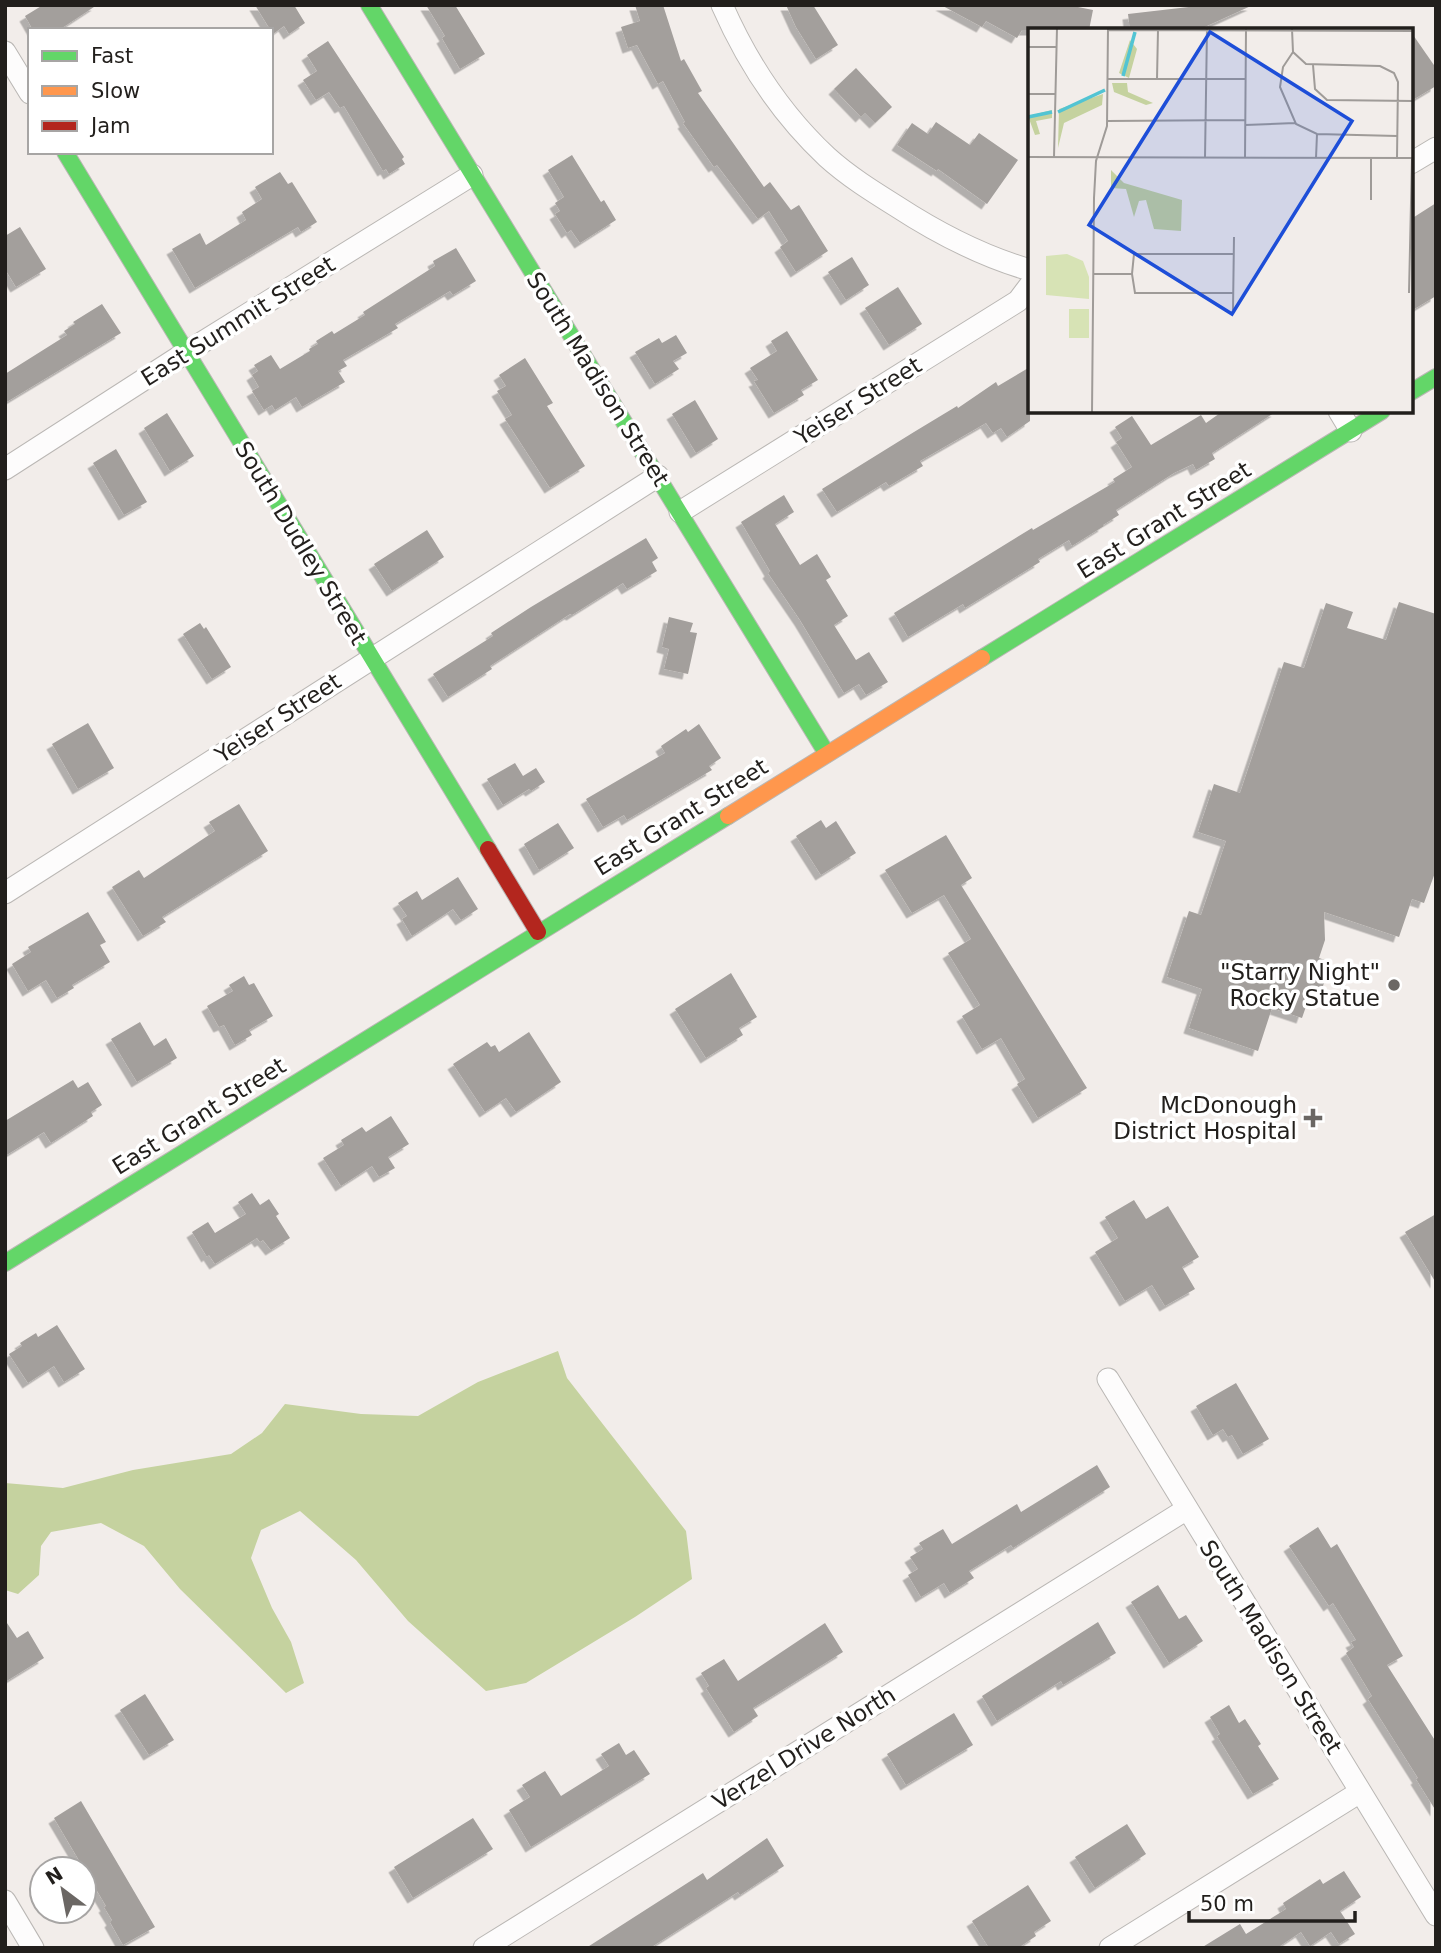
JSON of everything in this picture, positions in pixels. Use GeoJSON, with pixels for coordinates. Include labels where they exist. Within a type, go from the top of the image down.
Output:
{"type":"FeatureCollection","features":[{"type":"Feature","properties":{"kind":"street","name":"South Madison Street"},"geometry":{"type":"LineString","coordinates":[[369,5],[827,754]]}},
{"type":"Feature","properties":{"kind":"street"},"geometry":{"type":"LineString","coordinates":[[722,5],[740,46],[760,78],[798,127],[828,158],[852,178],[962,246],[1028,269]]}},
{"type":"Feature","properties":{"kind":"street"},"geometry":{"type":"LineString","coordinates":[[5,52],[28,90]]}},
{"type":"Feature","properties":{"kind":"street"},"geometry":{"type":"LineString","coordinates":[[1413,162],[1436,148]]}},
{"type":"Feature","properties":{"kind":"street","name":"South Dudley Street"},"geometry":{"type":"LineString","coordinates":[[66,154],[537,932]]}},
{"type":"Feature","properties":{"kind":"street","name":"East Summit Street"},"geometry":{"type":"LineString","coordinates":[[5,469],[185,353],[472,175]]}},
{"type":"Feature","properties":{"kind":"street","name":"Yeiser Street"},"geometry":{"type":"LineString","coordinates":[[680,512],[1018,302],[1028,288]]}},
{"type":"Feature","properties":{"kind":"street"},"geometry":{"type":"LineString","coordinates":[[1413,391],[1436,377]]}},
{"type":"Feature","properties":{"kind":"street"},"geometry":{"type":"LineString","coordinates":[[1340,413],[1351,431]]}},
{"type":"Feature","properties":{"kind":"street","name":"East Grant Street"},"geometry":{"type":"LineString","coordinates":[[5,1263],[1379,413]]}},
{"type":"Feature","properties":{"kind":"street","name":"Yeiser Street"},"geometry":{"type":"LineString","coordinates":[[5,893],[658,476]]}},
{"type":"Feature","properties":{"kind":"street","name":"South Madison Street"},"geometry":{"type":"LineString","coordinates":[[1108,1379],[1436,1916]]}},
{"type":"Feature","properties":{"kind":"street","name":"Verzel Drive North"},"geometry":{"type":"LineString","coordinates":[[484,1948],[1187,1509]]}},
{"type":"Feature","properties":{"kind":"street"},"geometry":{"type":"LineString","coordinates":[[1110,1948],[1360,1792]]}},
{"type":"Feature","properties":{"kind":"street"},"geometry":{"type":"LineString","coordinates":[[5,1901],[33,1948]]}},
{"type":"Feature","properties":{"kind":"green space"},"geometry":{"type":"Polygon","coordinates":[[[558,1351],[567,1378],[686,1531],[692,1579],[526,1683],[486,1691],[408,1621],[356,1560],[300,1511],[261,1530],[251,1558],[272,1608],[291,1642],[304,1683],[286,1693],[180,1589],[144,1546],[101,1523],[51,1532],[41,1546],[39,1575],[18,1594],[5,1590],[5,1483],[63,1488],[133,1470],[231,1454],[262,1433],[285,1404],[361,1414],[418,1416],[478,1382],[558,1351]]]}},
{"type":"Feature","properties":{"kind":"building"},"geometry":{"type":"Polygon","coordinates":[[[43,5],[97,5],[62,28],[32,28],[25,16],[43,5]]]}},
{"type":"Feature","properties":{"kind":"building"},"geometry":{"type":"Polygon","coordinates":[[[255,5],[294,5],[305,23],[289,34],[284,26],[273,34],[273,28],[269,28],[255,5]]]}},
{"type":"Feature","properties":{"kind":"building"},"geometry":{"type":"Polygon","coordinates":[[[426,5],[455,5],[485,54],[460,69],[442,38],[445,36],[426,5]]]}},
{"type":"Feature","properties":{"kind":"building"},"geometry":{"type":"Polygon","coordinates":[[[635,5],[663,5],[681,61],[684,59],[702,91],[698,93],[764,187],[770,182],[791,210],[799,205],[828,251],[796,272],[780,247],[788,241],[769,211],[758,219],[717,165],[714,167],[683,123],[685,122],[663,81],[658,84],[637,45],[628,48],[621,27],[640,21],[635,5]]]}},
{"type":"Feature","properties":{"kind":"building"},"geometry":{"type":"Polygon","coordinates":[[[786,5],[813,5],[838,45],[816,59],[786,5]]]}},
{"type":"Feature","properties":{"kind":"building"},"geometry":{"type":"Polygon","coordinates":[[[941,5],[1068,5],[1093,10],[1089,28],[1028,28],[1022,30],[1017,38],[986,21],[982,27],[941,5]]]}},
{"type":"Feature","properties":{"kind":"building"},"geometry":{"type":"Polygon","coordinates":[[[1206,5],[1253,5],[1202,28],[1130,28],[1128,14],[1206,5]]]}},
{"type":"Feature","properties":{"kind":"building"},"geometry":{"type":"Polygon","coordinates":[[[1413,35],[1436,68],[1436,86],[1413,100],[1413,35]]]}},
{"type":"Feature","properties":{"kind":"building"},"geometry":{"type":"Polygon","coordinates":[[[328,41],[404,157],[402,159],[405,164],[389,174],[386,169],[383,171],[344,106],[340,108],[329,92],[316,100],[303,80],[317,71],[307,55],[328,41]]]}},
{"type":"Feature","properties":{"kind":"building"},"geometry":{"type":"Polygon","coordinates":[[[856,68],[892,107],[875,123],[865,113],[861,117],[834,89],[856,68]]]}},
{"type":"Feature","properties":{"kind":"building"},"geometry":{"type":"Polygon","coordinates":[[[936,122],[970,145],[979,133],[1018,160],[987,204],[938,169],[937,171],[897,145],[912,123],[928,134],[936,122]]]}},
{"type":"Feature","properties":{"kind":"building"},"geometry":{"type":"Polygon","coordinates":[[[572,155],[601,202],[604,200],[616,220],[580,243],[571,230],[567,233],[555,214],[560,211],[555,203],[564,197],[548,170],[572,155]]]}},
{"type":"Feature","properties":{"kind":"building"},"geometry":{"type":"Polygon","coordinates":[[[280,172],[288,184],[292,182],[317,222],[301,232],[298,227],[195,288],[172,249],[200,233],[206,245],[246,220],[242,212],[262,199],[255,187],[280,172]]]}},
{"type":"Feature","properties":{"kind":"building"},"geometry":{"type":"Polygon","coordinates":[[[1436,203],[1436,296],[1413,310],[1413,218],[1436,203]]]}},
{"type":"Feature","properties":{"kind":"building"},"geometry":{"type":"Polygon","coordinates":[[[20,227],[46,269],[16,287],[5,269],[5,236],[20,227]]]}},
{"type":"Feature","properties":{"kind":"building"},"geometry":{"type":"Polygon","coordinates":[[[456,248],[476,281],[453,295],[450,291],[395,324],[398,328],[343,360],[347,366],[338,371],[345,382],[302,407],[296,397],[275,410],[272,405],[264,410],[252,391],[259,387],[252,375],[258,371],[254,365],[271,355],[280,369],[310,351],[309,349],[318,344],[316,341],[332,331],[334,334],[365,315],[363,312],[435,266],[433,261],[456,248]]]}},
{"type":"Feature","properties":{"kind":"building"},"geometry":{"type":"Polygon","coordinates":[[[852,257],[869,285],[846,300],[828,272],[852,257]]]}},
{"type":"Feature","properties":{"kind":"building"},"geometry":{"type":"Polygon","coordinates":[[[898,287],[922,324],[889,345],[865,308],[898,287]]]}},
{"type":"Feature","properties":{"kind":"building"},"geometry":{"type":"Polygon","coordinates":[[[102,304],[121,333],[5,403],[5,374],[67,335],[64,331],[75,324],[73,322],[102,304]]]}},
{"type":"Feature","properties":{"kind":"building"},"geometry":{"type":"Polygon","coordinates":[[[787,331],[818,380],[801,390],[804,395],[774,413],[754,381],[758,380],[750,368],[777,351],[771,341],[787,331]]]}},
{"type":"Feature","properties":{"kind":"building"},"geometry":{"type":"Polygon","coordinates":[[[676,335],[687,353],[673,361],[679,369],[655,384],[635,352],[659,338],[662,343],[676,335]]]}},
{"type":"Feature","properties":{"kind":"building"},"geometry":{"type":"Polygon","coordinates":[[[525,358],[553,403],[547,406],[585,466],[550,488],[505,419],[512,415],[497,391],[506,386],[499,375],[525,358]]]}},
{"type":"Feature","properties":{"kind":"building"},"geometry":{"type":"Polygon","coordinates":[[[1028,368],[1030,421],[1007,437],[1001,428],[993,433],[986,423],[920,461],[923,466],[889,486],[886,482],[837,512],[822,489],[957,406],[958,408],[996,382],[998,386],[1028,368]]]}},
{"type":"Feature","properties":{"kind":"building"},"geometry":{"type":"Polygon","coordinates":[[[695,400],[718,439],[696,453],[672,414],[695,400]]]}},
{"type":"Feature","properties":{"kind":"building"},"geometry":{"type":"Polygon","coordinates":[[[167,413],[194,456],[170,471],[144,428],[167,413]]]}},
{"type":"Feature","properties":{"kind":"building"},"geometry":{"type":"Polygon","coordinates":[[[1220,413],[1274,413],[1212,453],[1215,459],[1196,470],[1193,464],[1174,473],[1116,510],[1119,515],[1072,546],[1069,540],[1038,559],[1040,562],[965,608],[963,604],[908,637],[894,613],[1032,528],[1033,530],[1115,482],[1113,479],[1132,467],[1116,442],[1122,438],[1115,427],[1132,416],[1151,445],[1201,415],[1206,423],[1220,413]]]}},
{"type":"Feature","properties":{"kind":"building"},"geometry":{"type":"Polygon","coordinates":[[[116,449],[147,502],[124,515],[93,463],[116,449]]]}},
{"type":"Feature","properties":{"kind":"building"},"geometry":{"type":"Polygon","coordinates":[[[784,495],[794,512],[775,524],[800,565],[817,554],[831,577],[826,580],[848,616],[834,625],[856,660],[869,652],[888,682],[866,695],[859,684],[844,693],[768,573],[770,571],[741,522],[784,495]]]}},
{"type":"Feature","properties":{"kind":"building"},"geometry":{"type":"Polygon","coordinates":[[[427,530],[444,557],[392,591],[374,564],[427,530]]]}},
{"type":"Feature","properties":{"kind":"building"},"geometry":{"type":"Polygon","coordinates":[[[646,538],[658,558],[652,562],[657,571],[627,589],[623,583],[570,614],[448,697],[433,674],[493,636],[491,633],[531,607],[646,538]]]}},
{"type":"Feature","properties":{"kind":"building"},"geometry":{"type":"Polygon","coordinates":[[[1399,602],[1436,614],[1436,870],[1424,903],[1412,899],[1399,937],[1324,912],[1325,940],[1319,958],[1331,962],[1319,998],[1310,995],[1302,1018],[1272,1008],[1258,1051],[1189,1028],[1202,989],[1167,977],[1189,911],[1201,915],[1226,841],[1198,832],[1214,784],[1240,793],[1284,662],[1304,668],[1326,603],[1353,612],[1347,628],[1386,640],[1399,602]]]}},
{"type":"Feature","properties":{"kind":"building"},"geometry":{"type":"Polygon","coordinates":[[[669,617],[693,623],[690,632],[697,633],[688,674],[664,669],[669,649],[662,647],[669,617]]]}},
{"type":"Feature","properties":{"kind":"building"},"geometry":{"type":"Polygon","coordinates":[[[200,623],[204,629],[206,627],[231,667],[212,679],[183,634],[200,623]]]}},
{"type":"Feature","properties":{"kind":"building"},"geometry":{"type":"Polygon","coordinates":[[[88,723],[114,768],[78,789],[52,744],[88,723]]]}},
{"type":"Feature","properties":{"kind":"building"},"geometry":{"type":"Polygon","coordinates":[[[699,724],[721,758],[709,766],[712,770],[627,820],[624,815],[603,827],[586,799],[665,753],[661,746],[686,729],[688,732],[699,724]]]}},
{"type":"Feature","properties":{"kind":"building"},"geometry":{"type":"Polygon","coordinates":[[[515,763],[523,776],[536,768],[545,782],[503,805],[487,779],[515,763]]]}},
{"type":"Feature","properties":{"kind":"building"},"geometry":{"type":"Polygon","coordinates":[[[239,804],[268,851],[162,917],[166,922],[143,936],[112,887],[139,870],[144,878],[215,831],[209,822],[239,804]]]}},
{"type":"Feature","properties":{"kind":"building"},"geometry":{"type":"Polygon","coordinates":[[[821,820],[826,828],[836,821],[856,853],[821,875],[796,836],[821,820]]]}},
{"type":"Feature","properties":{"kind":"building"},"geometry":{"type":"Polygon","coordinates":[[[558,823],[574,848],[539,870],[524,844],[558,823]]]}},
{"type":"Feature","properties":{"kind":"building"},"geometry":{"type":"Polygon","coordinates":[[[946,835],[972,878],[961,885],[1087,1088],[1038,1118],[1017,1084],[1025,1079],[1001,1038],[982,1049],[962,1016],[980,1005],[948,953],[971,939],[944,895],[912,913],[885,870],[946,835]]]}},
{"type":"Feature","properties":{"kind":"building"},"geometry":{"type":"Polygon","coordinates":[[[458,877],[478,909],[461,920],[453,909],[412,936],[402,919],[407,916],[398,903],[417,891],[422,900],[458,877]]]}},
{"type":"Feature","properties":{"kind":"building"},"geometry":{"type":"Polygon","coordinates":[[[88,912],[106,942],[100,945],[110,962],[72,985],[74,988],[57,998],[46,980],[28,991],[12,964],[31,952],[28,947],[88,912]]]}},
{"type":"Feature","properties":{"kind":"building"},"geometry":{"type":"Polygon","coordinates":[[[731,973],[757,1017],[739,1028],[743,1035],[706,1058],[675,1009],[731,973]]]}},
{"type":"Feature","properties":{"kind":"building"},"geometry":{"type":"Polygon","coordinates":[[[244,976],[249,985],[254,983],[273,1016],[249,1030],[252,1035],[235,1045],[224,1025],[219,1027],[207,1006],[233,991],[229,985],[244,976]]]}},
{"type":"Feature","properties":{"kind":"building"},"geometry":{"type":"Polygon","coordinates":[[[140,1022],[154,1046],[166,1038],[177,1058],[137,1082],[111,1039],[140,1022]]]}},
{"type":"Feature","properties":{"kind":"building"},"geometry":{"type":"Polygon","coordinates":[[[529,1032],[561,1082],[516,1112],[506,1098],[485,1112],[453,1064],[487,1042],[491,1047],[495,1045],[499,1052],[529,1032]]]}},
{"type":"Feature","properties":{"kind":"building"},"geometry":{"type":"Polygon","coordinates":[[[73,1080],[78,1088],[88,1082],[102,1105],[91,1112],[93,1116],[51,1143],[44,1132],[5,1156],[5,1121],[73,1080]]]}},
{"type":"Feature","properties":{"kind":"building"},"geometry":{"type":"Polygon","coordinates":[[[391,1116],[409,1144],[388,1157],[395,1168],[379,1177],[372,1166],[341,1186],[323,1158],[344,1145],[341,1140],[362,1127],[366,1132],[391,1116]]]}},
{"type":"Feature","properties":{"kind":"building"},"geometry":{"type":"Polygon","coordinates":[[[252,1193],[260,1205],[269,1199],[290,1238],[271,1250],[263,1240],[260,1242],[257,1238],[215,1264],[209,1255],[207,1257],[192,1232],[208,1222],[215,1233],[246,1214],[238,1202],[252,1193]]]}},
{"type":"Feature","properties":{"kind":"building"},"geometry":{"type":"Polygon","coordinates":[[[1134,1200],[1146,1219],[1168,1206],[1199,1257],[1182,1267],[1195,1289],[1165,1306],[1152,1285],[1125,1301],[1095,1252],[1118,1238],[1105,1217],[1134,1200]]]}},
{"type":"Feature","properties":{"kind":"building"},"geometry":{"type":"Polygon","coordinates":[[[1436,1214],[1436,1283],[1405,1232],[1436,1214]]]}},
{"type":"Feature","properties":{"kind":"building"},"geometry":{"type":"Polygon","coordinates":[[[57,1325],[85,1369],[64,1382],[54,1366],[28,1383],[9,1354],[36,1333],[38,1337],[57,1325]]]}},
{"type":"Feature","properties":{"kind":"building"},"geometry":{"type":"Polygon","coordinates":[[[1236,1383],[1269,1439],[1243,1454],[1232,1435],[1228,1437],[1223,1429],[1213,1435],[1196,1406],[1236,1383]]]}},
{"type":"Feature","properties":{"kind":"building"},"geometry":{"type":"Polygon","coordinates":[[[1097,1465],[1110,1487],[1013,1548],[1011,1545],[969,1571],[974,1578],[950,1593],[944,1583],[921,1597],[908,1575],[918,1569],[910,1557],[923,1549],[919,1543],[943,1529],[952,1544],[1017,1504],[1021,1512],[1097,1465]]]}},
{"type":"Feature","properties":{"kind":"building"},"geometry":{"type":"Polygon","coordinates":[[[1318,1527],[1331,1548],[1337,1544],[1403,1656],[1387,1665],[1436,1742],[1436,1811],[1368,1699],[1372,1696],[1346,1653],[1354,1647],[1351,1642],[1356,1640],[1333,1603],[1329,1606],[1289,1546],[1318,1527]]]}},
{"type":"Feature","properties":{"kind":"building"},"geometry":{"type":"Polygon","coordinates":[[[1158,1585],[1179,1619],[1186,1615],[1203,1641],[1169,1663],[1131,1602],[1158,1585]]]}},
{"type":"Feature","properties":{"kind":"building"},"geometry":{"type":"Polygon","coordinates":[[[5,1620],[17,1638],[28,1631],[44,1658],[5,1682],[5,1620]]]}},
{"type":"Feature","properties":{"kind":"building"},"geometry":{"type":"Polygon","coordinates":[[[1098,1622],[1116,1653],[1063,1685],[1061,1681],[997,1721],[982,1696],[1098,1622]]]}},
{"type":"Feature","properties":{"kind":"building"},"geometry":{"type":"Polygon","coordinates":[[[825,1623],[843,1652],[753,1708],[758,1716],[734,1732],[706,1688],[709,1686],[701,1673],[724,1659],[738,1681],[825,1623]]]}},
{"type":"Feature","properties":{"kind":"building"},"geometry":{"type":"Polygon","coordinates":[[[145,1694],[174,1740],[149,1755],[120,1710],[145,1694]]]}},
{"type":"Feature","properties":{"kind":"building"},"geometry":{"type":"Polygon","coordinates":[[[1229,1705],[1239,1723],[1245,1719],[1279,1779],[1253,1794],[1217,1736],[1220,1734],[1210,1717],[1229,1705]]]}},
{"type":"Feature","properties":{"kind":"building"},"geometry":{"type":"Polygon","coordinates":[[[954,1713],[973,1745],[906,1785],[887,1754],[954,1713]]]}},
{"type":"Feature","properties":{"kind":"building"},"geometry":{"type":"Polygon","coordinates":[[[619,1743],[626,1755],[634,1750],[650,1774],[531,1847],[509,1810],[530,1797],[522,1785],[545,1771],[561,1796],[609,1766],[601,1754],[619,1743]]]}},
{"type":"Feature","properties":{"kind":"building"},"geometry":{"type":"Polygon","coordinates":[[[81,1801],[155,1927],[123,1945],[98,1892],[98,1855],[76,1855],[54,1818],[81,1801]]]}},
{"type":"Feature","properties":{"kind":"building"},"geometry":{"type":"Polygon","coordinates":[[[473,1818],[493,1849],[413,1898],[394,1867],[473,1818]]]}},
{"type":"Feature","properties":{"kind":"building"},"geometry":{"type":"Polygon","coordinates":[[[1127,1824],[1146,1854],[1095,1888],[1075,1857],[1127,1824]]]}},
{"type":"Feature","properties":{"kind":"building"},"geometry":{"type":"Polygon","coordinates":[[[767,1838],[784,1866],[740,1895],[738,1892],[650,1948],[586,1948],[703,1873],[707,1880],[767,1838]]]}},
{"type":"Feature","properties":{"kind":"building"},"geometry":{"type":"Polygon","coordinates":[[[1344,1871],[1361,1897],[1340,1911],[1355,1934],[1339,1944],[1331,1932],[1310,1946],[1301,1932],[1277,1948],[1201,1948],[1240,1924],[1246,1934],[1286,1909],[1283,1903],[1320,1879],[1323,1884],[1344,1871]]]}},
{"type":"Feature","properties":{"kind":"building"},"geometry":{"type":"Polygon","coordinates":[[[1028,1885],[1051,1921],[1034,1932],[1036,1936],[1018,1948],[989,1948],[972,1921],[1028,1885]]]}},
{"type":"Feature","properties":{"kind":"traffic: fast"},"geometry":{"type":"LineString","coordinates":[[369,5],[827,754]]}},
{"type":"Feature","properties":{"kind":"traffic: fast"},"geometry":{"type":"LineString","coordinates":[[66,154],[488,849]]}},
{"type":"Feature","properties":{"kind":"traffic: fast"},"geometry":{"type":"LineString","coordinates":[[1413,391],[1436,377]]}},
{"type":"Feature","properties":{"kind":"traffic: fast"},"geometry":{"type":"LineString","coordinates":[[982,658],[1379,413]]}},
{"type":"Feature","properties":{"kind":"traffic: fast"},"geometry":{"type":"LineString","coordinates":[[5,1263],[728,816]]}},
{"type":"Feature","properties":{"kind":"traffic: slow"},"geometry":{"type":"LineString","coordinates":[[728,816],[982,658]]}},
{"type":"Feature","properties":{"kind":"traffic: jam"},"geometry":{"type":"LineString","coordinates":[[488,849],[538,932]]}},
{"type":"Feature","properties":{"kind":"place","name":"\"Starry Night\" Rocky Statue"},"geometry":{"type":"Point","coordinates":[1394,985]}},
{"type":"Feature","properties":{"kind":"place","name":"McDonough District Hospital"},"geometry":{"type":"Point","coordinates":[1313,1118]}}]}
